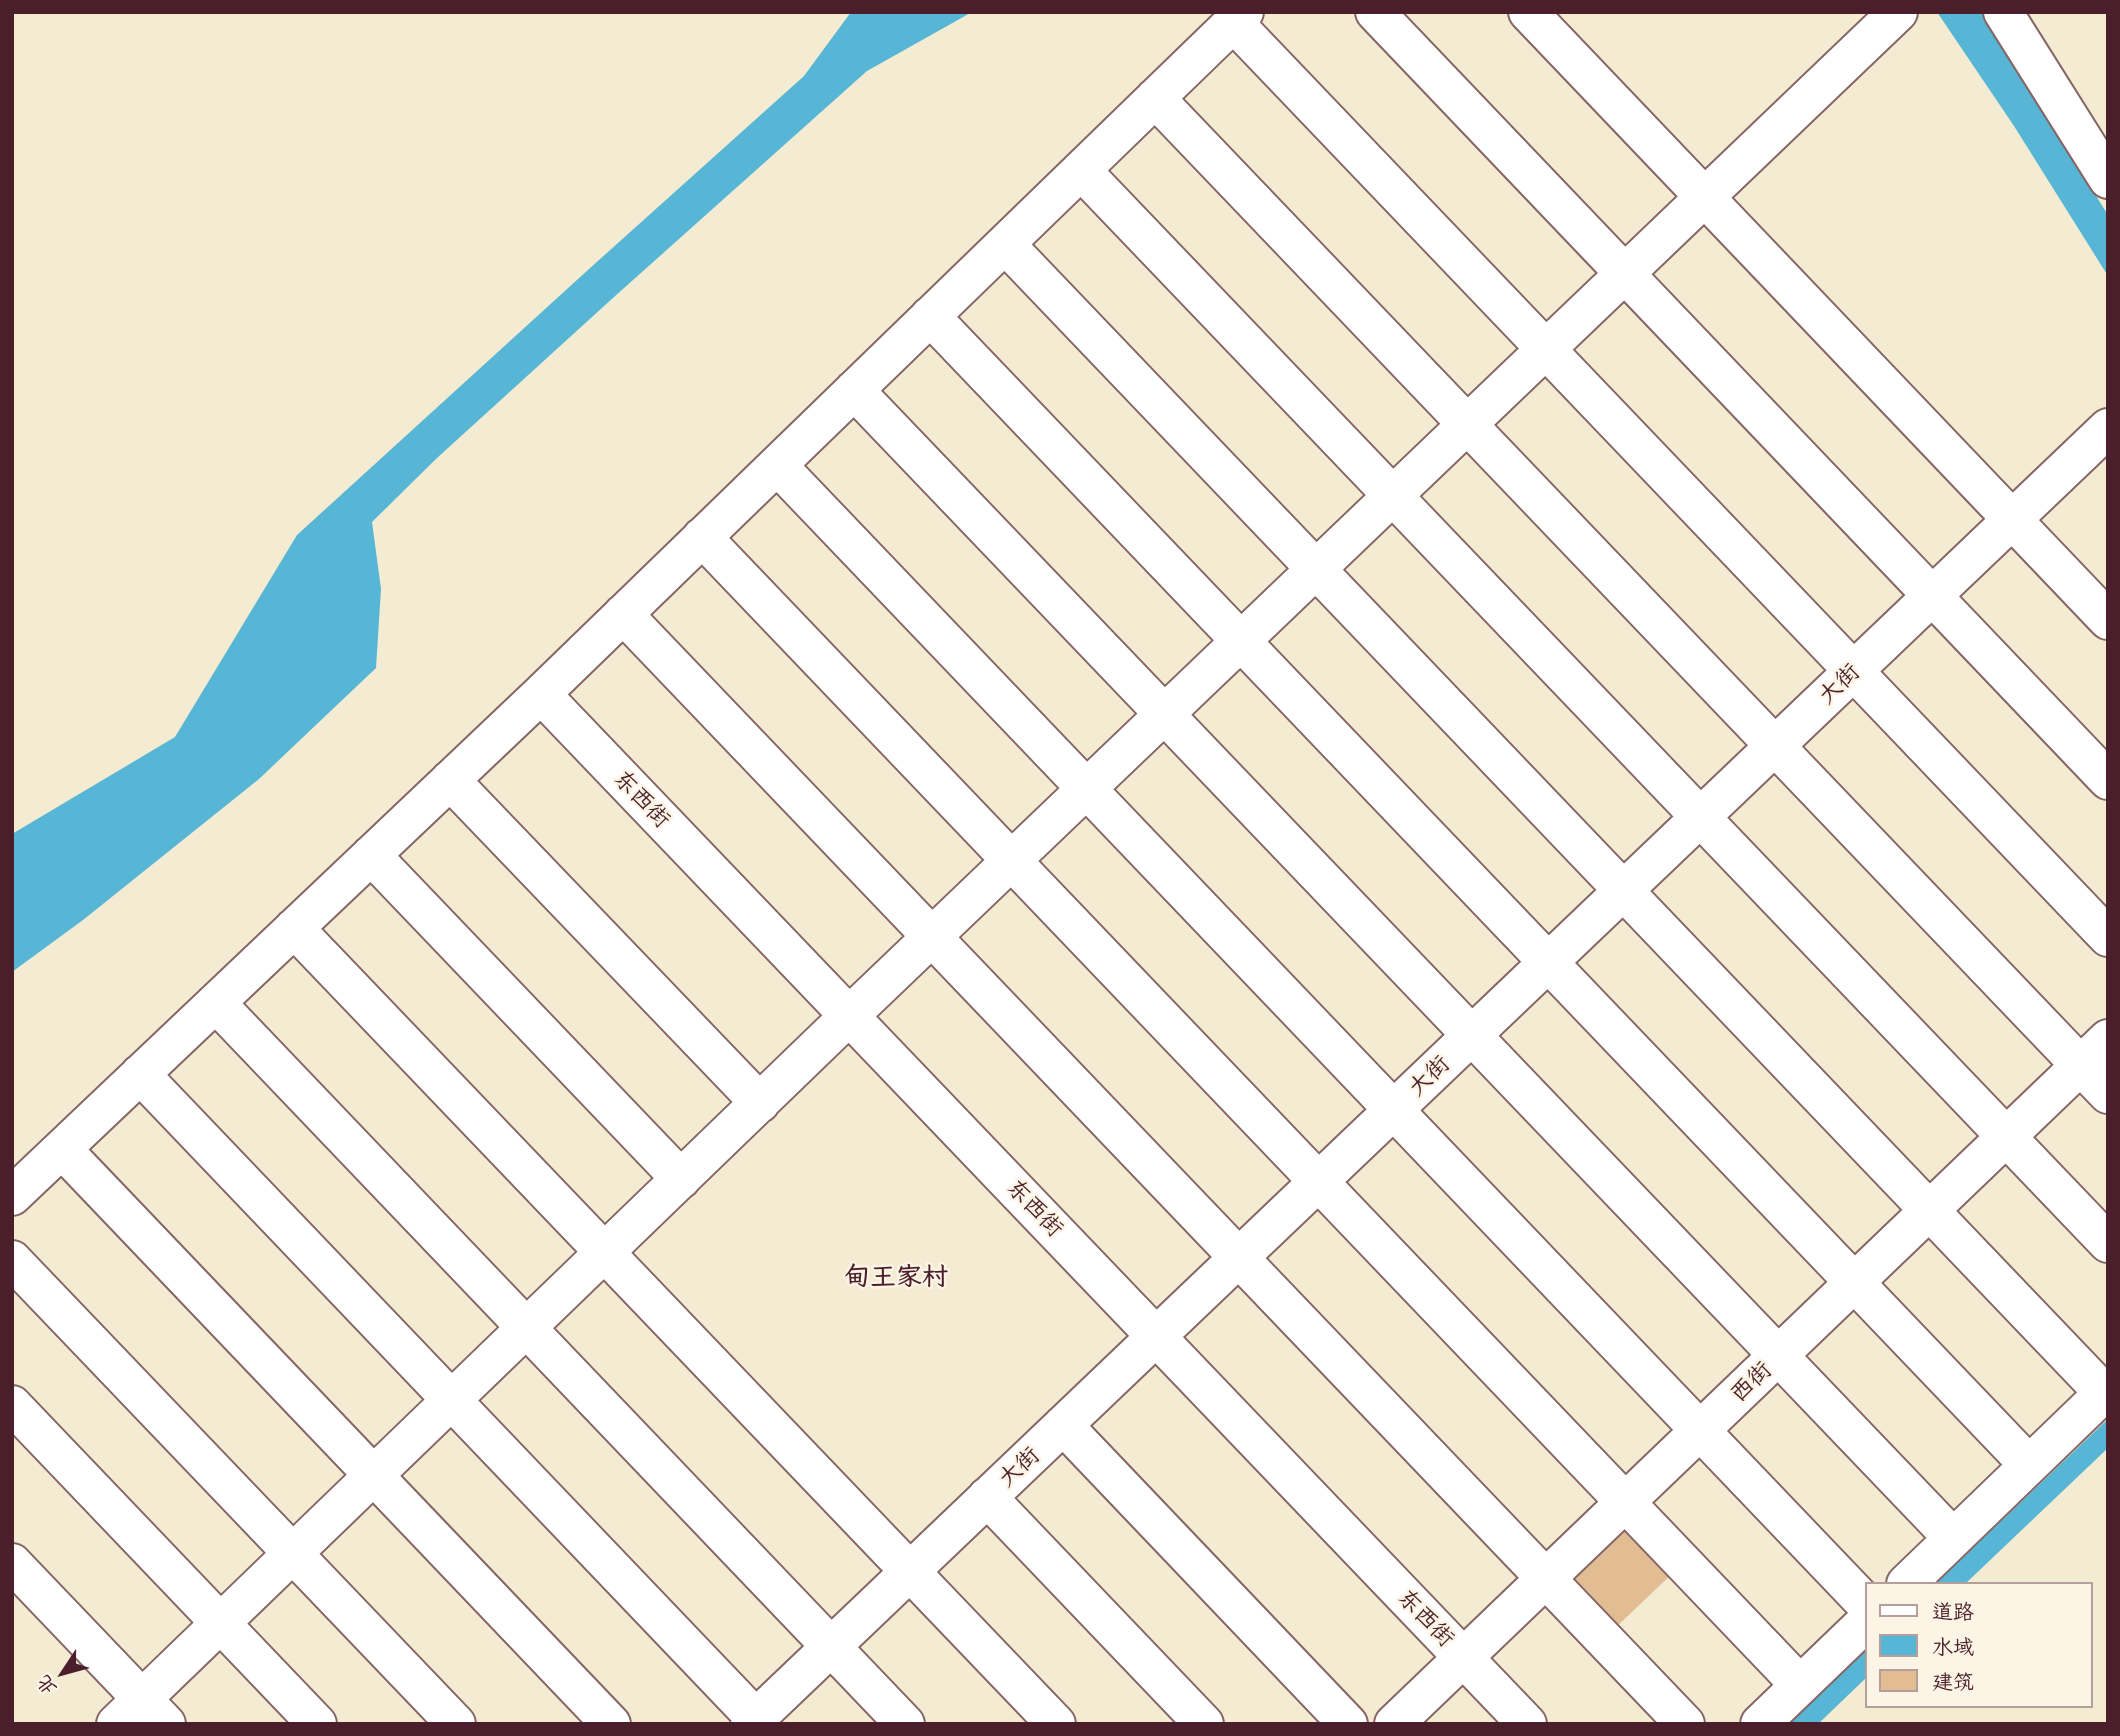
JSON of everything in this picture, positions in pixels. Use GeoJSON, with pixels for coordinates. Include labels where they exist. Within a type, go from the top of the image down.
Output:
{"type":"FeatureCollection","features":[{"type":"Feature","properties":{"kind":"street"},"geometry":{"type":"LineString","coordinates":[[1374,12],[2108,780]]}},
{"type":"Feature","properties":{"kind":"street"},"geometry":{"type":"LineString","coordinates":[[1528,12],[2108,620]]}},
{"type":"Feature","properties":{"kind":"street"},"geometry":{"type":"LineString","coordinates":[[12,1563],[142,1715],[221,1623],[850,1015],[1898,12]]}},
{"type":"Feature","properties":{"kind":"street"},"geometry":{"type":"LineString","coordinates":[[2003,12],[2108,179]]}},
{"type":"Feature","properties":{"kind":"street"},"geometry":{"type":"LineString","coordinates":[[12,1196],[541,694],[1238,17],[1546,349],[2108,937]]}},
{"type":"Feature","properties":{"kind":"street"},"geometry":{"type":"LineString","coordinates":[[1155,98],[2108,1094]]}},
{"type":"Feature","properties":{"kind":"street"},"geometry":{"type":"LineString","coordinates":[[1081,170],[2108,1243]]}},
{"type":"Feature","properties":{"kind":"street"},"geometry":{"type":"LineString","coordinates":[[1005,244],[2106,1391],[1908,1582]]}},
{"type":"Feature","properties":{"kind":"street"},"geometry":{"type":"LineString","coordinates":[[930,316],[2029,1465]]}},
{"type":"Feature","properties":{"kind":"street"},"geometry":{"type":"LineString","coordinates":[[854,390],[1953,1538]]}},
{"type":"Feature","properties":{"kind":"street","name":"大街"},"geometry":{"type":"LineString","coordinates":[[756,1722],[1156,1335],[2108,428]]}},
{"type":"Feature","properties":{"kind":"street"},"geometry":{"type":"LineString","coordinates":[[777,465],[1864,1602]]}},
{"type":"Feature","properties":{"kind":"street"},"geometry":{"type":"LineString","coordinates":[[702,537],[1800,1685]]}},
{"type":"Feature","properties":{"kind":"street"},"geometry":{"type":"LineString","coordinates":[[623,614],[1685,1724]]}},
{"type":"Feature","properties":{"kind":"street","name":"东西街"},"geometry":{"type":"LineString","coordinates":[[541,694],[1527,1724]]}},
{"type":"Feature","properties":{"kind":"street"},"geometry":{"type":"LineString","coordinates":[[450,780],[760,1103]]}},
{"type":"Feature","properties":{"kind":"street"},"geometry":{"type":"LineString","coordinates":[[371,855],[681,1179]]}},
{"type":"Feature","properties":{"kind":"street"},"geometry":{"type":"LineString","coordinates":[[294,928],[1056,1724]]}},
{"type":"Feature","properties":{"kind":"street"},"geometry":{"type":"LineString","coordinates":[[216,1003],[905,1724]]}},
{"type":"Feature","properties":{"kind":"street","name":"西街"},"geometry":{"type":"LineString","coordinates":[[1394,1724],[2108,1039]]}},
{"type":"Feature","properties":{"kind":"street"},"geometry":{"type":"LineString","coordinates":[[140,1074],[756,1722]]}},
{"type":"Feature","properties":{"kind":"street"},"geometry":{"type":"LineString","coordinates":[[62,1149],[611,1724]]}},
{"type":"Feature","properties":{"kind":"street"},"geometry":{"type":"LineString","coordinates":[[12,1260],[456,1724]]}},
{"type":"Feature","properties":{"kind":"street"},"geometry":{"type":"LineString","coordinates":[[12,1405],[317,1724]]}},
{"type":"Feature","properties":{"kind":"street"},"geometry":{"type":"LineString","coordinates":[[1063,1425],[1348,1724]]}},
{"type":"Feature","properties":{"kind":"street"},"geometry":{"type":"LineString","coordinates":[[987,1497],[1203,1724]]}},
{"type":"Feature","properties":{"kind":"street"},"geometry":{"type":"LineString","coordinates":[[1760,1724],[1864,1624]]}},
{"type":"Feature","properties":{"kind":"water"},"geometry":{"type":"Polygon","coordinates":[[[851,12],[972,12],[867,71],[437,458],[372,522],[381,589],[376,668],[259,779],[83,920],[12,972],[12,834],[175,737],[297,535],[804,76],[851,12]]]}},
{"type":"Feature","properties":{"kind":"water"},"geometry":{"type":"Polygon","coordinates":[[[1937,12],[1981,12],[2108,215],[2108,276],[2014,126],[1937,12]]]}},
{"type":"Feature","properties":{"kind":"water"},"geometry":{"type":"Polygon","coordinates":[[[2108,1419],[2108,1448],[1967,1582],[1937,1582],[2108,1419]]]}},
{"type":"Feature","properties":{"kind":"water"},"geometry":{"type":"Polygon","coordinates":[[[1864,1652],[1864,1680],[1818,1724],[1789,1724],[1864,1652]]]}},
{"type":"Feature","properties":{"kind":"building"},"geometry":{"type":"Polygon","coordinates":[[[1632,1524],[1676,1570],[1612,1631],[1568,1585],[1632,1524]]]}},
{"type":"Feature","properties":{"kind":"district","name":"甸王家村"},"geometry":{"type":"Point","coordinates":[896,1277]}}]}
